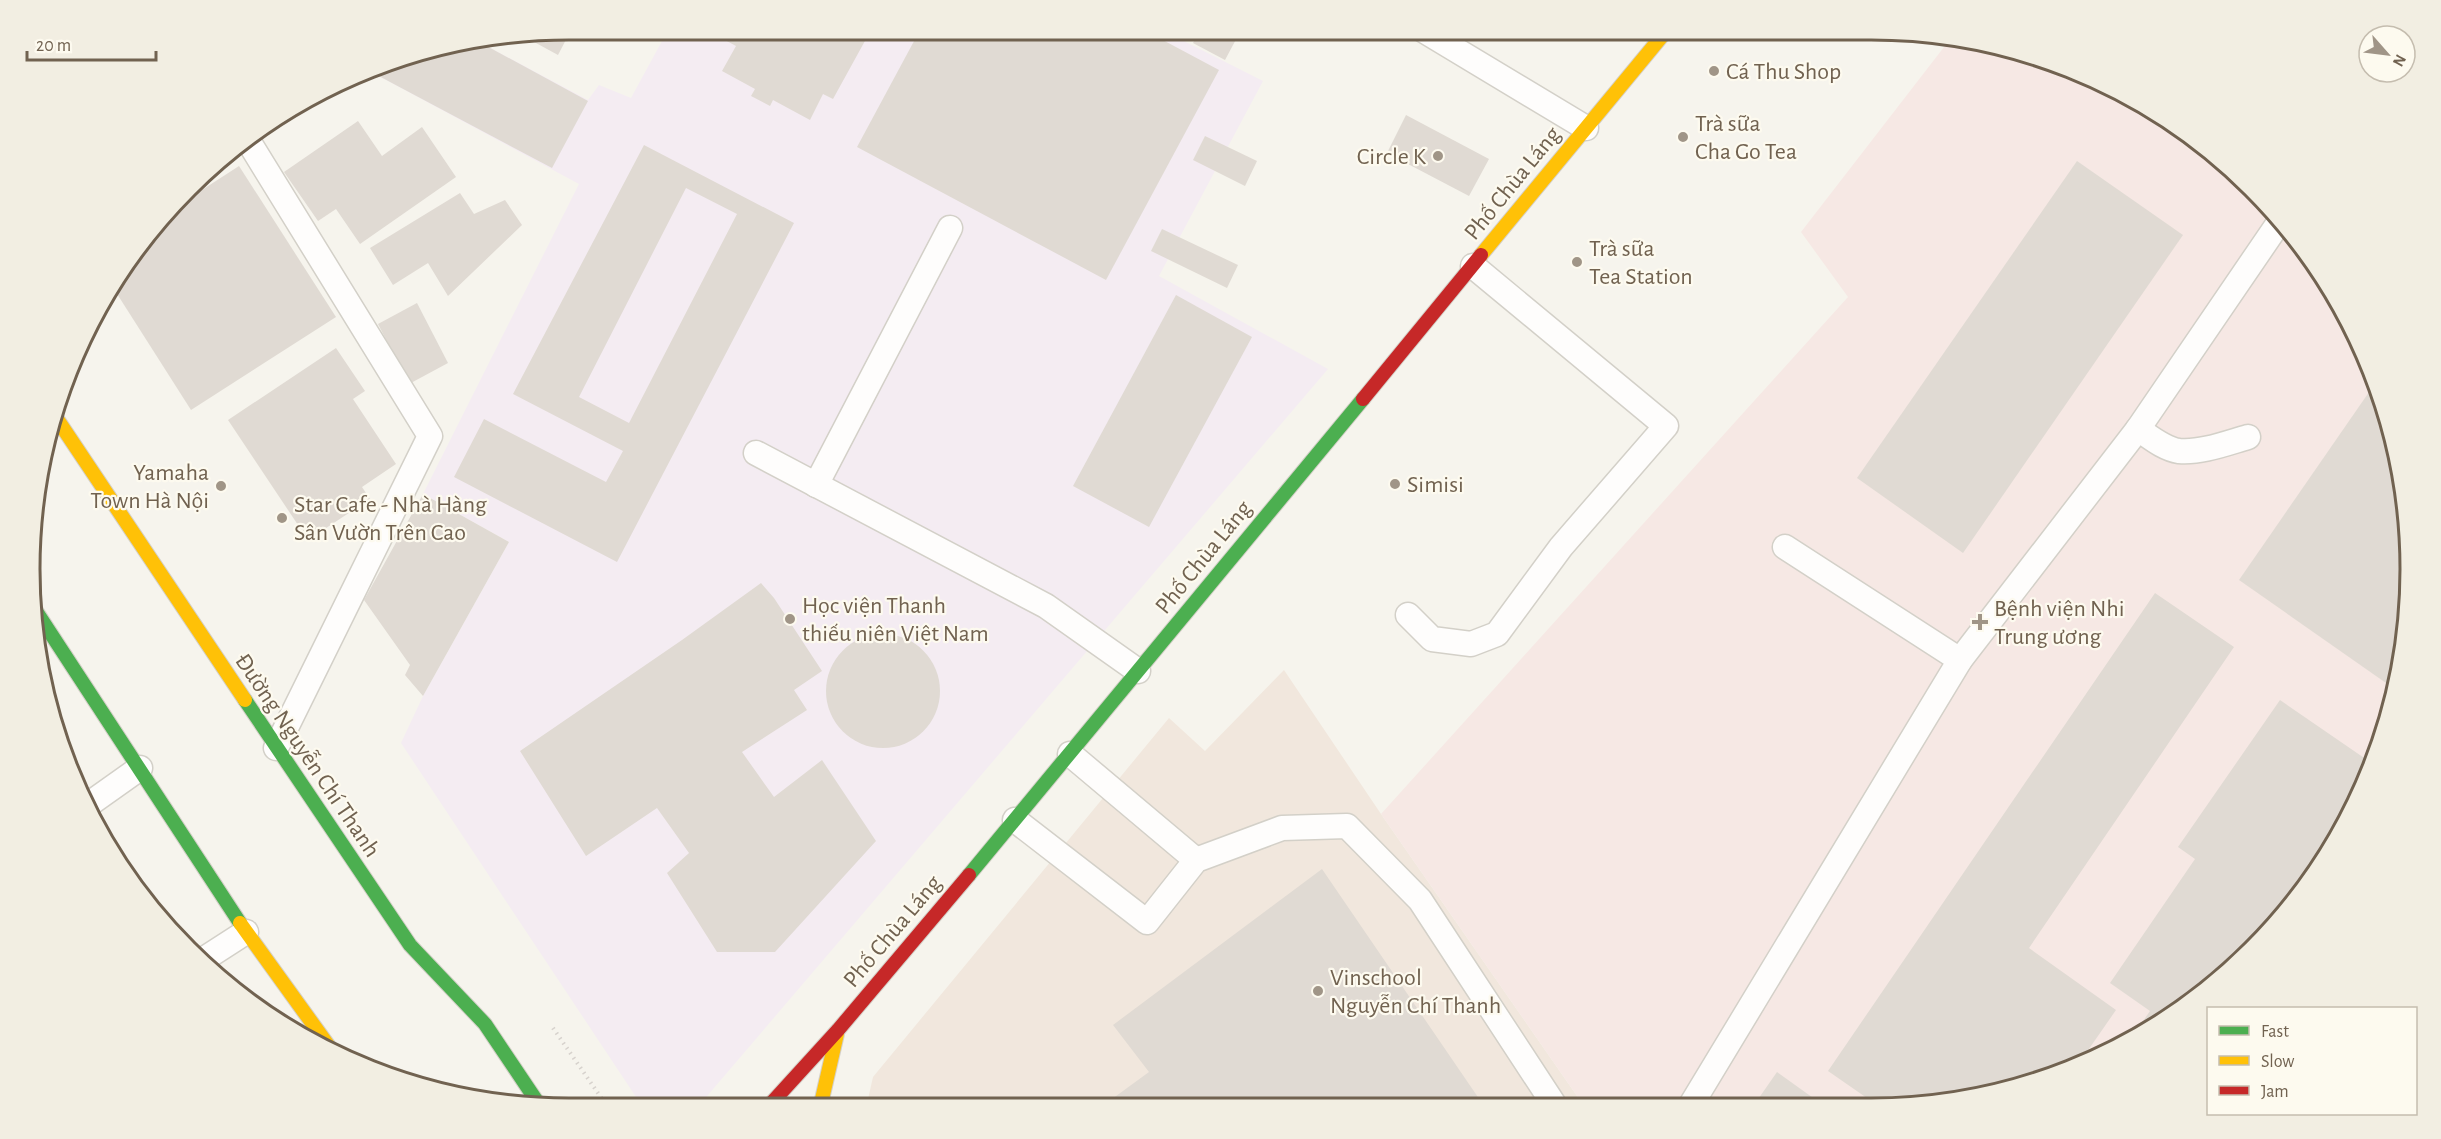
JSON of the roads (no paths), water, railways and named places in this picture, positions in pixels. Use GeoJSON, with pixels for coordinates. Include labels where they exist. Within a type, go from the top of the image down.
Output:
{"type":"FeatureCollection","features":[{"type":"Feature","properties":{"kind":"street","name":"Phố Chùa Láng"},"geometry":{"type":"LineString","coordinates":[[775,1099],[838,1030],[1015,820],[1659,40]]}},
{"type":"Feature","properties":{"kind":"street","name":"Đường Nguyễn Chí Thanh"},"geometry":{"type":"LineString","coordinates":[[61,425],[410,945],[485,1024],[534,1097]]}},
{"type":"Feature","properties":{"kind":"street"},"geometry":{"type":"LineString","coordinates":[[44,622],[246,932],[322,1037]]}},
{"type":"Feature","properties":{"kind":"street"},"geometry":{"type":"LineString","coordinates":[[822,1099],[838,1030]]}},
{"type":"Feature","properties":{"kind":"lane"},"geometry":{"type":"LineString","coordinates":[[1459,40],[1586,128]]}},
{"type":"Feature","properties":{"kind":"lane"},"geometry":{"type":"LineString","coordinates":[[252,147],[430,436],[276,748]]}},
{"type":"Feature","properties":{"kind":"lane"},"geometry":{"type":"LineString","coordinates":[[816,485],[950,228]]}},
{"type":"Feature","properties":{"kind":"lane"},"geometry":{"type":"LineString","coordinates":[[1695,1099],[1960,660],[2138,429],[2275,228]]}},
{"type":"Feature","properties":{"kind":"lane"},"geometry":{"type":"LineString","coordinates":[[1408,615],[1432,639],[1471,644],[1497,634],[1561,547],[1666,426],[1473,266]]}},
{"type":"Feature","properties":{"kind":"lane"},"geometry":{"type":"LineString","coordinates":[[2138,429],[2163,446],[2179,451],[2210,448],[2248,437]]}},
{"type":"Feature","properties":{"kind":"lane"},"geometry":{"type":"LineString","coordinates":[[756,453],[1047,606],[1138,671]]}},
{"type":"Feature","properties":{"kind":"lane"},"geometry":{"type":"LineString","coordinates":[[1785,547],[1960,660]]}},
{"type":"Feature","properties":{"kind":"lane"},"geometry":{"type":"LineString","coordinates":[[1070,754],[1196,860]]}},
{"type":"Feature","properties":{"kind":"lane"},"geometry":{"type":"LineString","coordinates":[[94,801],[140,768]]}},
{"type":"Feature","properties":{"kind":"lane"},"geometry":{"type":"LineString","coordinates":[[1015,820],[1146,922],[1196,860],[1282,828],[1347,826],[1420,900],[1551,1099]]}},
{"type":"Feature","properties":{"kind":"lane"},"geometry":{"type":"LineString","coordinates":[[209,957],[246,932]]}},
{"type":"Feature","properties":{"kind":"place","name":"Cá Thu Shop"},"geometry":{"type":"Point","coordinates":[1714,71]}},
{"type":"Feature","properties":{"kind":"place","name":"Trà sữa Cha Go Tea"},"geometry":{"type":"Point","coordinates":[1683,137]}},
{"type":"Feature","properties":{"kind":"place","name":"Circle K"},"geometry":{"type":"Point","coordinates":[1438,156]}},
{"type":"Feature","properties":{"kind":"place","name":"Trà sữa Tea Station"},"geometry":{"type":"Point","coordinates":[1577,262]}},
{"type":"Feature","properties":{"kind":"place","name":"Simisi"},"geometry":{"type":"Point","coordinates":[1395,484]}},
{"type":"Feature","properties":{"kind":"place","name":"Yamaha Town Hà Nội"},"geometry":{"type":"Point","coordinates":[221,486]}},
{"type":"Feature","properties":{"kind":"place","name":"Star Cafe - Nhà Hàng Sân Vườn Trên Cao"},"geometry":{"type":"Point","coordinates":[282,518]}},
{"type":"Feature","properties":{"kind":"place","name":"Học viện Thanh thiếu niên Việt Nam"},"geometry":{"type":"Point","coordinates":[790,619]}},
{"type":"Feature","properties":{"kind":"place","name":"Bệnh viện Nhi Trung ương"},"geometry":{"type":"Point","coordinates":[1980,622]}},
{"type":"Feature","properties":{"kind":"place","name":"Vinschool Nguyễn Chí Thanh"},"geometry":{"type":"Point","coordinates":[1318,991]}}]}
